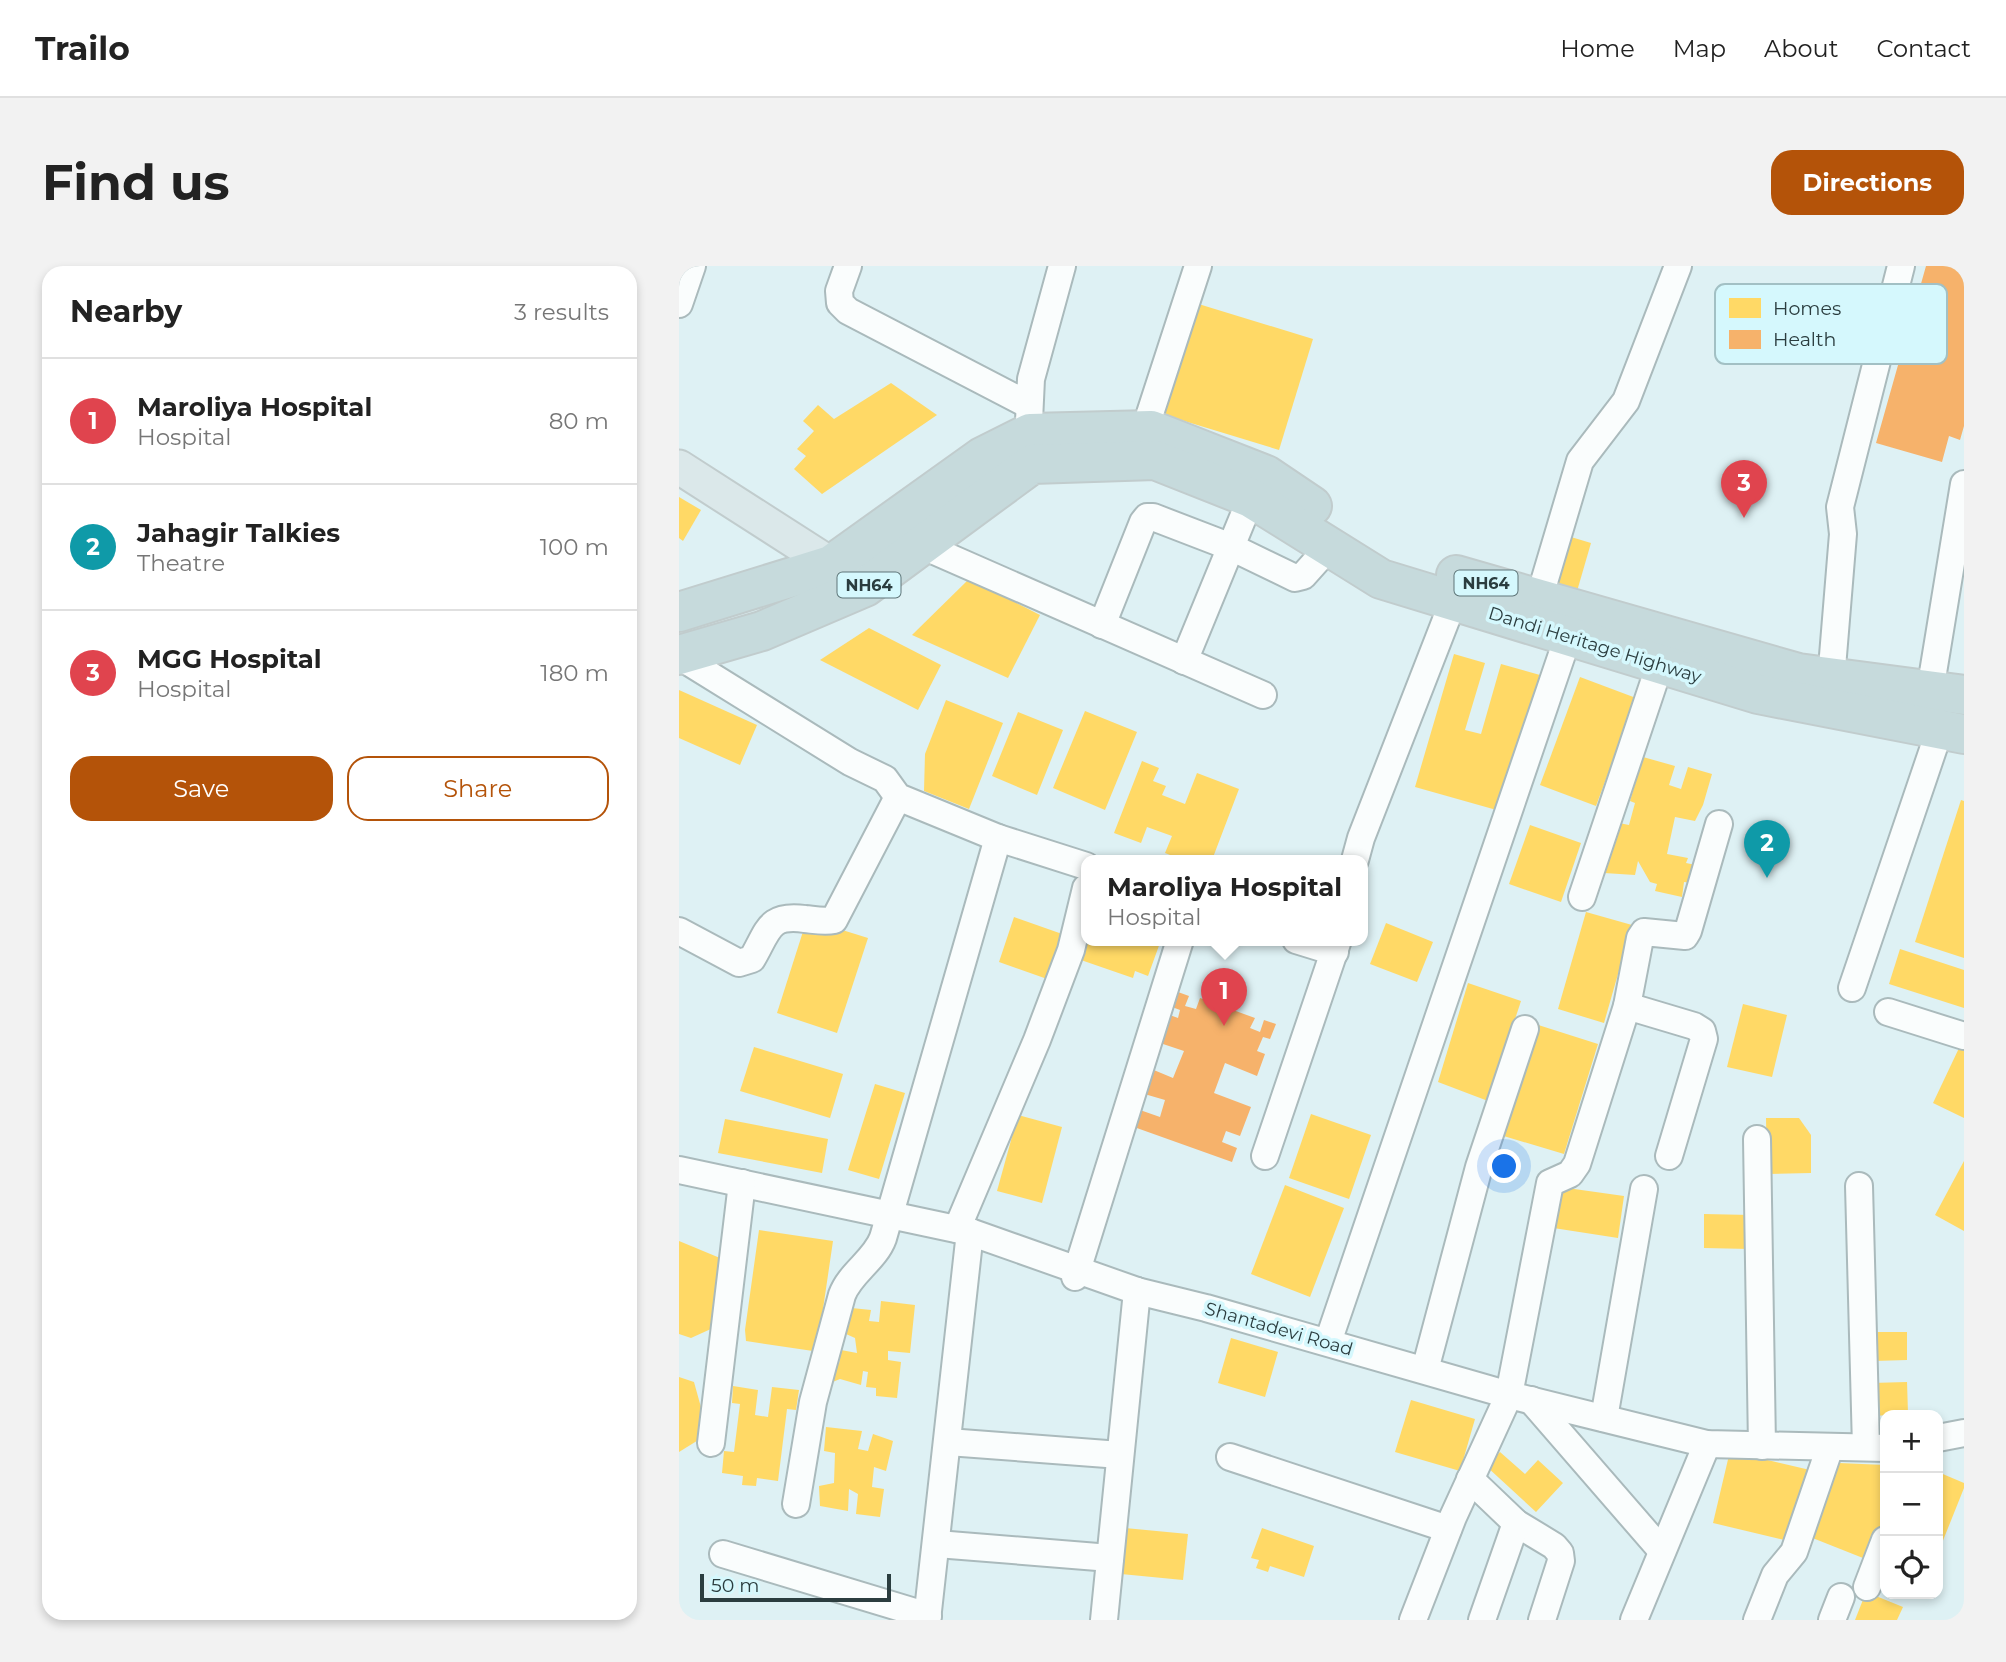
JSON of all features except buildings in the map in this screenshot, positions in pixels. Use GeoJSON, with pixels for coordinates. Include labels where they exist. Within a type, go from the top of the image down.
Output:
{"type":"FeatureCollection","features":[{"type":"Feature","properties":{"kind":"highway","name":"Dandi Heritage Highway"},"geometry":{"type":"LineString","coordinates":[[679,612],[831,565],[982,457],[1030,434],[1145,429],[1266,475],[1386,568],[1539,599],[1572,623],[1660,664],[1758,694],[1947,693]]}},
{"type":"Feature","properties":{"kind":"highway","name":"Dandi Heritage Highway"},"geometry":{"type":"LineString","coordinates":[[1030,434],[1155,460],[1251,498],[1329,547],[1386,568],[1454,602],[1572,623],[1783,669],[1829,693],[1952,731]]}},
{"type":"Feature","properties":{"kind":"highway","name":"NH64"},"geometry":{"type":"LineString","coordinates":[[679,655],[762,631],[865,587],[921,545],[1030,434]]}},
{"type":"Feature","properties":{"kind":"main road"},"geometry":{"type":"LineString","coordinates":[[679,467],[865,587]]}},
{"type":"Feature","properties":{"kind":"street"},"geometry":{"type":"LineString","coordinates":[[679,304],[692,266]]}},
{"type":"Feature","properties":{"kind":"street"},"geometry":{"type":"LineString","coordinates":[[848,266],[839,291],[840,303],[848,311],[1030,434]]}},
{"type":"Feature","properties":{"kind":"street"},"geometry":{"type":"LineString","coordinates":[[1030,434],[1031,379],[1062,266]]}},
{"type":"Feature","properties":{"kind":"street"},"geometry":{"type":"LineString","coordinates":[[1145,429],[1198,266]]}},
{"type":"Feature","properties":{"kind":"street"},"geometry":{"type":"LineString","coordinates":[[1539,599],[1576,470],[1583,456],[1626,401],[1678,266]]}},
{"type":"Feature","properties":{"kind":"street"},"geometry":{"type":"LineString","coordinates":[[1896,284],[1901,266]]}},
{"type":"Feature","properties":{"kind":"street"},"geometry":{"type":"LineString","coordinates":[[1829,693],[1843,534],[1840,507],[1876,364]]}},
{"type":"Feature","properties":{"kind":"street"},"geometry":{"type":"LineString","coordinates":[[1947,693],[1964,484]]}},
{"type":"Feature","properties":{"kind":"street"},"geometry":{"type":"LineString","coordinates":[[1184,661],[1251,498]]}},
{"type":"Feature","properties":{"kind":"street"},"geometry":{"type":"LineString","coordinates":[[1102,625],[1147,517],[1231,547],[1299,578],[1329,547]]}},
{"type":"Feature","properties":{"kind":"street"},"geometry":{"type":"LineString","coordinates":[[921,545],[1263,695]]}},
{"type":"Feature","properties":{"kind":"street"},"geometry":{"type":"LineString","coordinates":[[1356,855],[1454,602]]}},
{"type":"Feature","properties":{"kind":"street"},"geometry":{"type":"LineString","coordinates":[[1328,1342],[1572,623]]}},
{"type":"Feature","properties":{"kind":"street"},"geometry":{"type":"LineString","coordinates":[[679,655],[850,762],[885,779],[898,797],[998,838],[1081,864]]}},
{"type":"Feature","properties":{"kind":"street"},"geometry":{"type":"LineString","coordinates":[[1582,897],[1660,664]]}},
{"type":"Feature","properties":{"kind":"street"},"geometry":{"type":"LineString","coordinates":[[1852,988],[1952,731]]}},
{"type":"Feature","properties":{"kind":"street"},"geometry":{"type":"LineString","coordinates":[[679,931],[739,963],[752,959],[779,918],[787,916],[825,922],[834,920],[898,797]]}},
{"type":"Feature","properties":{"kind":"street"},"geometry":{"type":"LineString","coordinates":[[1413,1620],[1448,1529],[1471,1479],[1520,1397],[1550,1183],[1570,1174],[1577,1164],[1627,1006],[1640,938],[1644,932],[1685,936],[1719,824]]}},
{"type":"Feature","properties":{"kind":"street"},"geometry":{"type":"LineString","coordinates":[[796,1504],[813,1402],[842,1295],[880,1246],[998,838]]}},
{"type":"Feature","properties":{"kind":"street"},"geometry":{"type":"LineString","coordinates":[[723,1554],[927,1618],[948,1442],[964,1230],[1071,950],[1081,909]]}},
{"type":"Feature","properties":{"kind":"street"},"geometry":{"type":"LineString","coordinates":[[1076,1273],[1177,946]]}},
{"type":"Feature","properties":{"kind":"street"},"geometry":{"type":"LineString","coordinates":[[1265,1156],[1336,946]]}},
{"type":"Feature","properties":{"kind":"street"},"geometry":{"type":"LineString","coordinates":[[1627,1006],[1695,1026],[1702,1031],[1704,1039],[1669,1156]]}},
{"type":"Feature","properties":{"kind":"street"},"geometry":{"type":"LineString","coordinates":[[1888,1012],[1964,1036]]}},
{"type":"Feature","properties":{"kind":"street"},"geometry":{"type":"LineString","coordinates":[[1426,1370],[1479,1167],[1525,1029]]}},
{"type":"Feature","properties":{"kind":"street"},"geometry":{"type":"LineString","coordinates":[[1757,1139],[1762,1446]]}},
{"type":"Feature","properties":{"kind":"street","name":"Shantadevi Road"},"geometry":{"type":"LineString","coordinates":[[679,1170],[964,1230],[1076,1273],[1137,1291],[1520,1397],[1707,1444],[1876,1447]]}},
{"type":"Feature","properties":{"kind":"street"},"geometry":{"type":"LineString","coordinates":[[711,1443],[742,1183]]}},
{"type":"Feature","properties":{"kind":"street"},"geometry":{"type":"LineString","coordinates":[[1859,1186],[1876,1447]]}},
{"type":"Feature","properties":{"kind":"street"},"geometry":{"type":"LineString","coordinates":[[1604,1418],[1644,1189]]}},
{"type":"Feature","properties":{"kind":"street"},"geometry":{"type":"LineString","coordinates":[[1104,1620],[1137,1291]]}},
{"type":"Feature","properties":{"kind":"street"},"geometry":{"type":"LineString","coordinates":[[1520,1397],[1662,1551]]}},
{"type":"Feature","properties":{"kind":"street"},"geometry":{"type":"LineString","coordinates":[[1943,1437],[1964,1433]]}},
{"type":"Feature","properties":{"kind":"street"},"geometry":{"type":"LineString","coordinates":[[948,1442],[1120,1455]]}},
{"type":"Feature","properties":{"kind":"street"},"geometry":{"type":"LineString","coordinates":[[1634,1620],[1707,1444]]}},
{"type":"Feature","properties":{"kind":"street"},"geometry":{"type":"LineString","coordinates":[[1757,1620],[1775,1575],[1794,1552],[1830,1447]]}},
{"type":"Feature","properties":{"kind":"street"},"geometry":{"type":"LineString","coordinates":[[1230,1457],[1448,1529]]}},
{"type":"Feature","properties":{"kind":"street"},"geometry":{"type":"LineString","coordinates":[[1471,1479],[1516,1523],[1554,1546],[1560,1553],[1561,1561],[1542,1620]]}},
{"type":"Feature","properties":{"kind":"street"},"geometry":{"type":"LineString","coordinates":[[1482,1620],[1516,1523]]}},
{"type":"Feature","properties":{"kind":"street"},"geometry":{"type":"LineString","coordinates":[[937,1544],[1110,1558]]}},
{"type":"Feature","properties":{"kind":"street"},"geometry":{"type":"LineString","coordinates":[[1867,1587],[1880,1553]]}},
{"type":"Feature","properties":{"kind":"place","name":"MGG Hospital"},"geometry":{"type":"Point","coordinates":[1744,518]}},
{"type":"Feature","properties":{"kind":"place","name":"Jahagir Talkies"},"geometry":{"type":"Point","coordinates":[1767,878]}},
{"type":"Feature","properties":{"kind":"place","name":"Maroliya Hospital"},"geometry":{"type":"Point","coordinates":[1224,1026]}}]}
